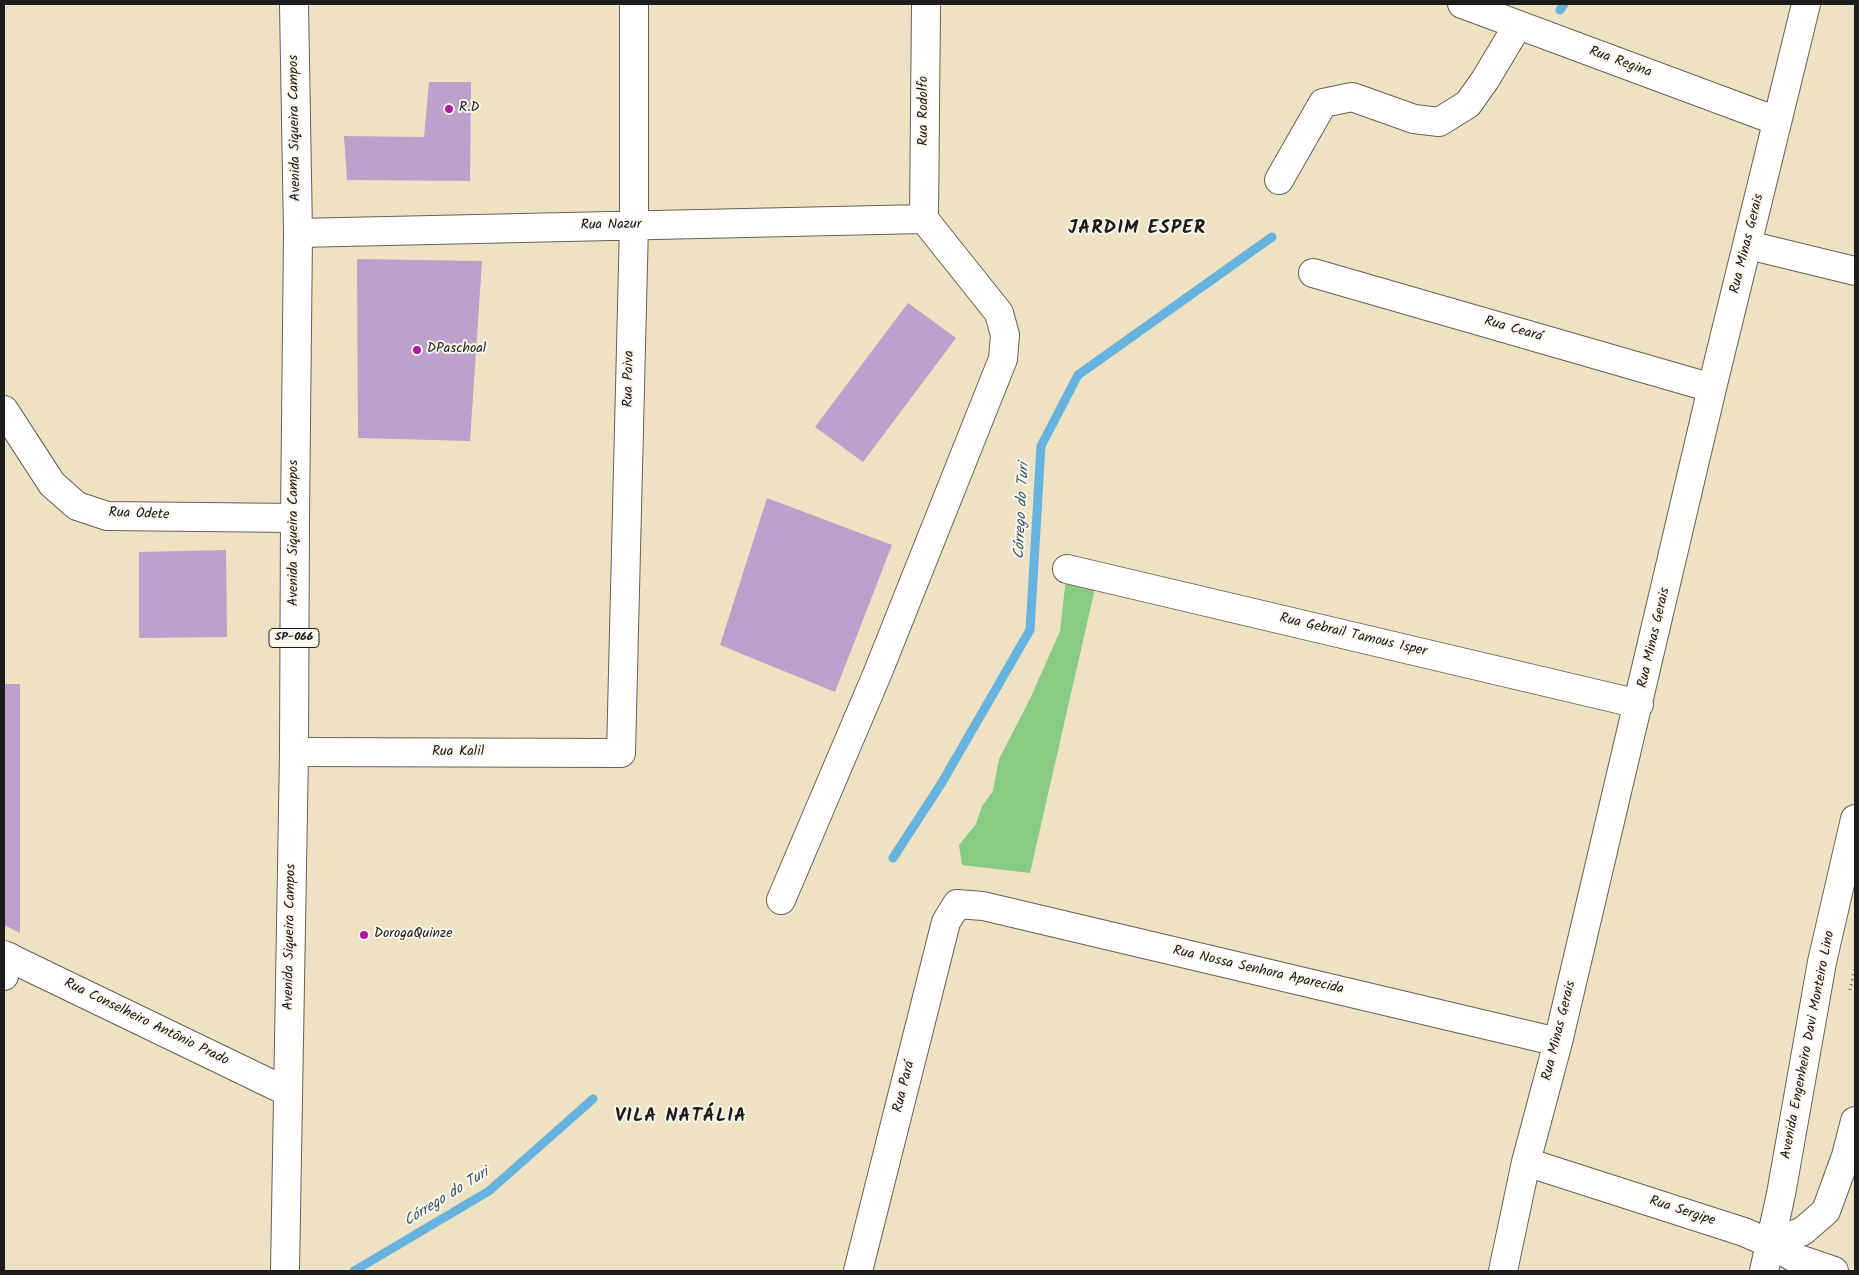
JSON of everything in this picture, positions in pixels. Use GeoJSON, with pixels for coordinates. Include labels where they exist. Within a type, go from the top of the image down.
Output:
{"type":"FeatureCollection","features":[{"type":"Feature","properties":{"kind":"street","name":"Avenida Siqueira Campos"},"geometry":{"type":"LineString","coordinates":[[285,1271],[294,752],[294,518],[298,233],[294,4]]}},
{"type":"Feature","properties":{"kind":"street","name":"Rua Paiva"},"geometry":{"type":"LineString","coordinates":[[621,753],[634,225],[634,4]]}},
{"type":"Feature","properties":{"kind":"street","name":"Rua Rodolfo"},"geometry":{"type":"LineString","coordinates":[[924,219],[926,4]]}},
{"type":"Feature","properties":{"kind":"street","name":"Rua Regina"},"geometry":{"type":"LineString","coordinates":[[1462,4],[1777,121]]}},
{"type":"Feature","properties":{"kind":"street","name":"Rua Minas Gerais"},"geometry":{"type":"LineString","coordinates":[[1503,1271],[1526,1162],[1558,1042],[1712,388],[1806,4]]}},
{"type":"Feature","properties":{"kind":"street"},"geometry":{"type":"LineString","coordinates":[[1279,180],[1323,103],[1352,97],[1414,119],[1439,122],[1468,104],[1485,80],[1518,25]]}},
{"type":"Feature","properties":{"kind":"street","name":"Rua Nazur"},"geometry":{"type":"LineString","coordinates":[[298,233],[924,219]]}},
{"type":"Feature","properties":{"kind":"street"},"geometry":{"type":"LineString","coordinates":[[781,900],[878,672],[1003,359],[1005,335],[999,313],[924,219]]}},
{"type":"Feature","properties":{"kind":"street"},"geometry":{"type":"LineString","coordinates":[[1748,245],[1855,271]]}},
{"type":"Feature","properties":{"kind":"street","name":"Rua Ceará"},"geometry":{"type":"LineString","coordinates":[[1313,273],[1712,388]]}},
{"type":"Feature","properties":{"kind":"street","name":"Rua Odete"},"geometry":{"type":"LineString","coordinates":[[4,410],[52,484],[77,506],[107,516],[294,518]]}},
{"type":"Feature","properties":{"kind":"street","name":"Rua Gebrail Tamous Isper"},"geometry":{"type":"LineString","coordinates":[[1067,569],[1639,704]]}},
{"type":"Feature","properties":{"kind":"street","name":"Rua Kalil"},"geometry":{"type":"LineString","coordinates":[[294,752],[621,753]]}},
{"type":"Feature","properties":{"kind":"street","name":"Avenida Engenheiro Davi Monteiro Lino"},"geometry":{"type":"LineString","coordinates":[[1764,1271],[1771,1244],[1822,962],[1855,819]]}},
{"type":"Feature","properties":{"kind":"street","name":"Rua Nossa Senhora Aparecida"},"geometry":{"type":"LineString","coordinates":[[957,904],[983,906],[1558,1042]]}},
{"type":"Feature","properties":{"kind":"street","name":"Rua Pará"},"geometry":{"type":"LineString","coordinates":[[858,1271],[946,922],[957,904]]}},
{"type":"Feature","properties":{"kind":"street","name":"Rua Conselheiro Antônio Prado"},"geometry":{"type":"LineString","coordinates":[[5,962],[288,1092]]}},
{"type":"Feature","properties":{"kind":"street"},"geometry":{"type":"LineString","coordinates":[[1771,1244],[1803,1230],[1826,1211],[1846,1156],[1855,1121]]}},
{"type":"Feature","properties":{"kind":"street","name":"Rua Sergipe"},"geometry":{"type":"LineString","coordinates":[[1526,1162],[1744,1232],[1793,1256],[1834,1271]]}},
{"type":"Feature","properties":{"kind":"green space"},"geometry":{"type":"Polygon","coordinates":[[[1067,569],[1096,584],[1030,873],[962,865],[959,845],[976,824],[982,806],[993,791],[999,759],[1030,699],[1060,631],[1067,569]]]}},
{"type":"Feature","properties":{"kind":"building","name":"R.D"},"geometry":{"type":"Polygon","coordinates":[[[429,82],[471,82],[470,181],[347,180],[344,136],[424,137],[429,82]]]}},
{"type":"Feature","properties":{"kind":"building","name":"DPaschoal"},"geometry":{"type":"Polygon","coordinates":[[[357,259],[482,261],[470,441],[358,438],[357,259]]]}},
{"type":"Feature","properties":{"kind":"building"},"geometry":{"type":"Polygon","coordinates":[[[908,303],[956,338],[863,462],[815,427],[908,303]]]}},
{"type":"Feature","properties":{"kind":"building"},"geometry":{"type":"Polygon","coordinates":[[[767,498],[892,545],[835,692],[720,645],[767,498]]]}},
{"type":"Feature","properties":{"kind":"building"},"geometry":{"type":"Polygon","coordinates":[[[226,550],[227,637],[139,638],[139,552],[226,550]]]}},
{"type":"Feature","properties":{"kind":"building"},"geometry":{"type":"Polygon","coordinates":[[[4,684],[20,684],[20,933],[4,925],[4,684]]]}},
{"type":"Feature","properties":{"kind":"waterway","name":"Córrego do Turi"},"geometry":{"type":"LineString","coordinates":[[1560,10],[1564,4]]}},
{"type":"Feature","properties":{"kind":"waterway","name":"Córrego do Turi"},"geometry":{"type":"LineString","coordinates":[[893,858],[941,784],[1030,630],[1041,446],[1078,375],[1272,237]]}},
{"type":"Feature","properties":{"kind":"waterway","name":"Córrego do Turi"},"geometry":{"type":"LineString","coordinates":[[354,1271],[489,1191],[593,1099]]}},
{"type":"Feature","properties":{"kind":"place","name":"R.D"},"geometry":{"type":"Point","coordinates":[449,109]}},
{"type":"Feature","properties":{"kind":"place","name":"DPaschoal"},"geometry":{"type":"Point","coordinates":[417,350]}},
{"type":"Feature","properties":{"kind":"place","name":"DorogaQuinze"},"geometry":{"type":"Point","coordinates":[364,935]}},
{"type":"Feature","properties":{"kind":"district","name":"JARDIM ESPER"},"geometry":{"type":"Point","coordinates":[1137,230]}},
{"type":"Feature","properties":{"kind":"district","name":"VILA NATÁLIA"},"geometry":{"type":"Point","coordinates":[681,1118]}}]}
